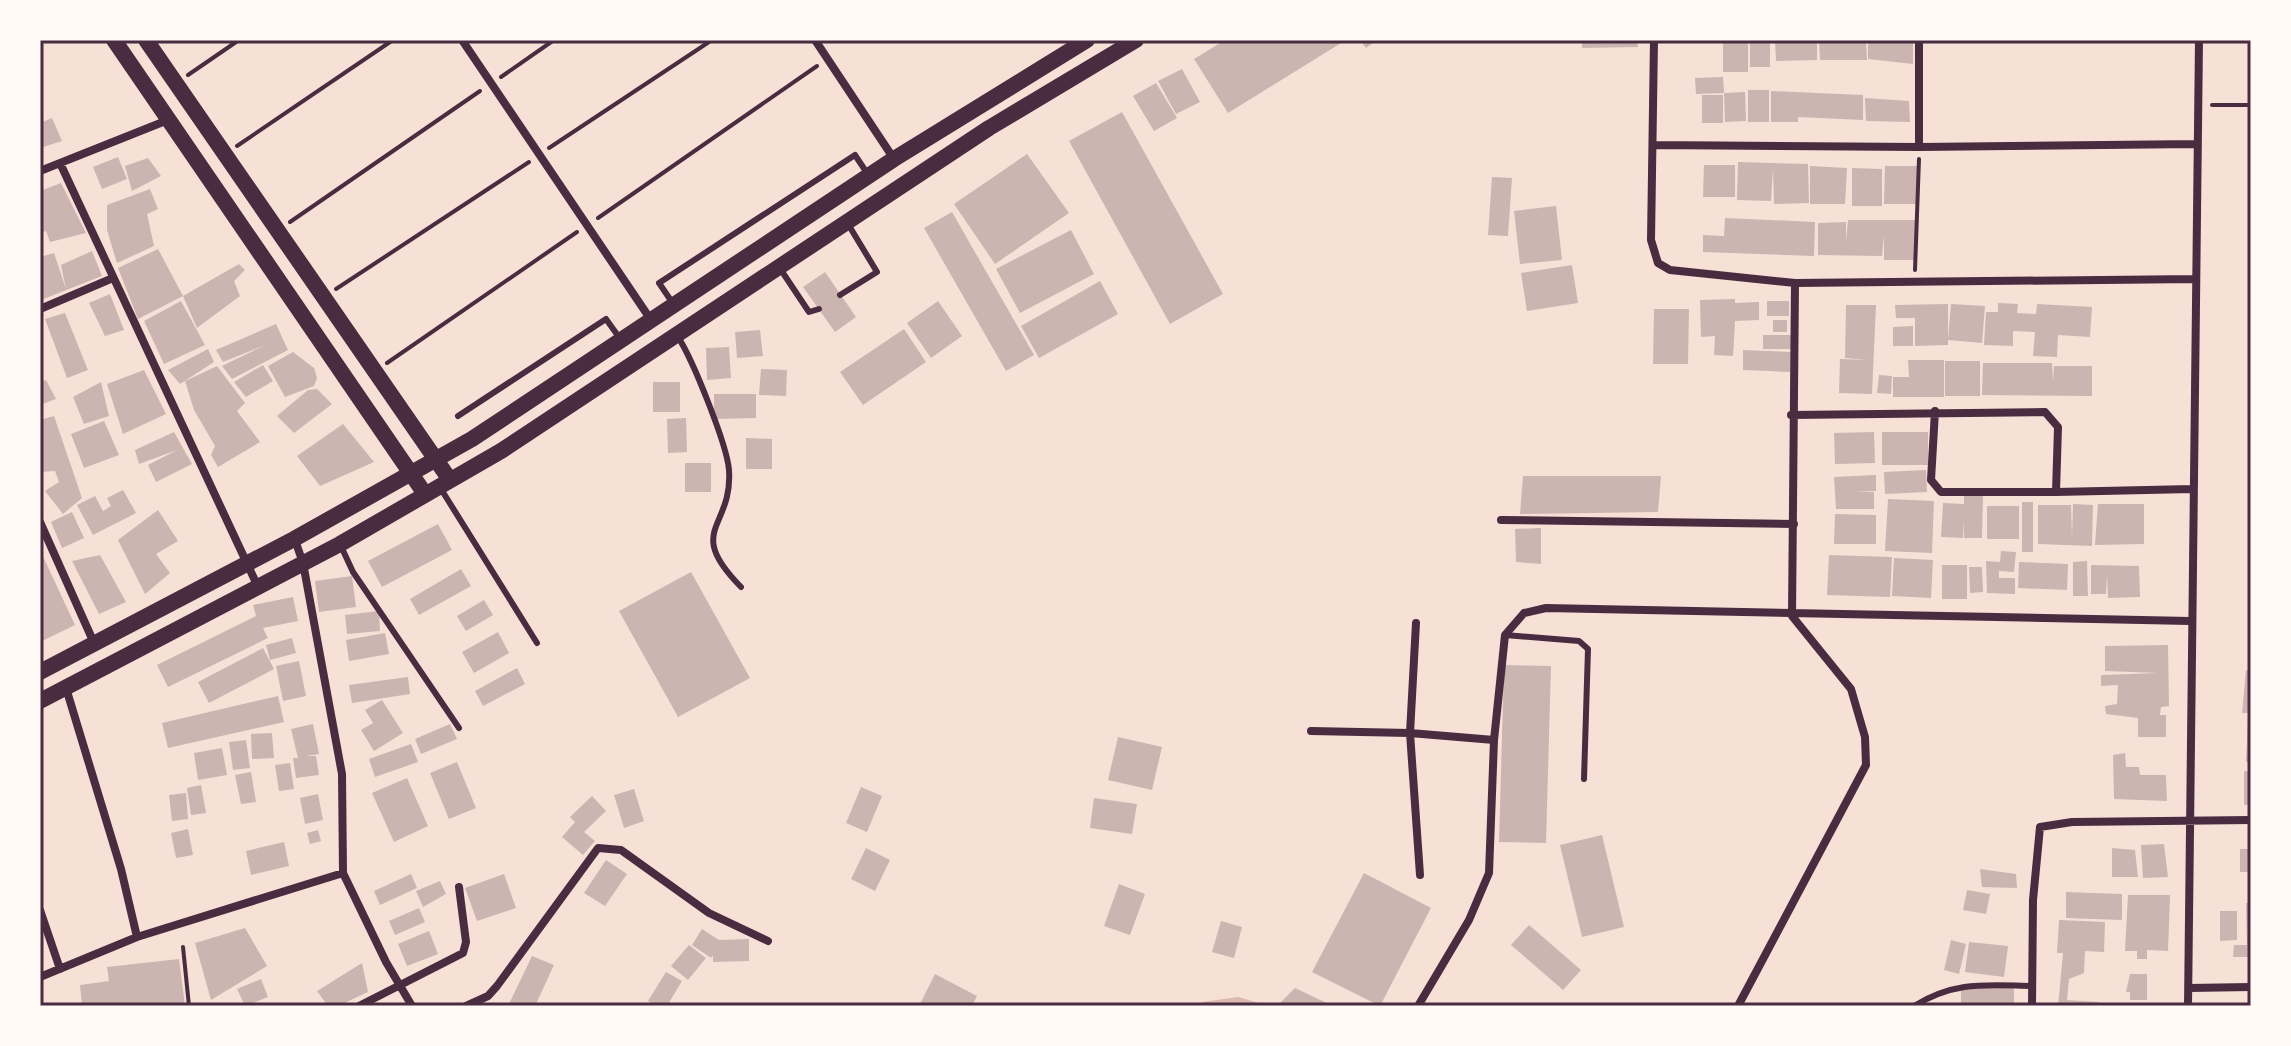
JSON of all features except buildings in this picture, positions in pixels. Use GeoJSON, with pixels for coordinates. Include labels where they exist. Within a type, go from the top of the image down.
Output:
{"type":"FeatureCollection","features":[{"type":"Feature","properties":{"kind":"main road"},"geometry":{"type":"LineString","coordinates":[[114,40],[411,474],[438,486]]}},
{"type":"Feature","properties":{"kind":"main road"},"geometry":{"type":"LineString","coordinates":[[146,40],[436,460],[438,486]]}},
{"type":"Feature","properties":{"kind":"main road"},"geometry":{"type":"LineString","coordinates":[[40,672],[294,539],[436,460],[894,159],[1087,40]]}},
{"type":"Feature","properties":{"kind":"main road"},"geometry":{"type":"LineString","coordinates":[[40,701],[340,544],[501,451],[989,128],[1136,40]]}},
{"type":"Feature","properties":{"kind":"street"},"geometry":{"type":"LineString","coordinates":[[462,40],[651,320]]}},
{"type":"Feature","properties":{"kind":"street"},"geometry":{"type":"LineString","coordinates":[[815,40],[894,159]]}},
{"type":"Feature","properties":{"kind":"street"},"geometry":{"type":"LineString","coordinates":[[1654,40],[1651,240],[1658,263],[1670,270],[1795,283],[2195,279]]}},
{"type":"Feature","properties":{"kind":"street"},"geometry":{"type":"LineString","coordinates":[[1919,40],[1919,147]]}},
{"type":"Feature","properties":{"kind":"street"},"geometry":{"type":"LineString","coordinates":[[2188,1006],[2199,40]]}},
{"type":"Feature","properties":{"kind":"street"},"geometry":{"type":"LineString","coordinates":[[40,171],[168,120]]}},
{"type":"Feature","properties":{"kind":"street"},"geometry":{"type":"LineString","coordinates":[[1653,145],[1919,147],[2197,144]]}},
{"type":"Feature","properties":{"kind":"street"},"geometry":{"type":"LineString","coordinates":[[60,163],[258,588]]}},
{"type":"Feature","properties":{"kind":"street"},"geometry":{"type":"LineString","coordinates":[[40,309],[113,278]]}},
{"type":"Feature","properties":{"kind":"street"},"geometry":{"type":"LineString","coordinates":[[1738,1006],[1866,765],[1865,737],[1851,689],[1792,616],[1794,524],[1791,415],[1795,283]]}},
{"type":"Feature","properties":{"kind":"street"},"geometry":{"type":"LineString","coordinates":[[1935,411],[1931,480],[1941,492],[2192,489]]}},
{"type":"Feature","properties":{"kind":"street"},"geometry":{"type":"LineString","coordinates":[[1791,415],[2045,412],[2058,427],[2056,492]]}},
{"type":"Feature","properties":{"kind":"street"},"geometry":{"type":"LineString","coordinates":[[1501,520],[1794,524]]}},
{"type":"Feature","properties":{"kind":"street"},"geometry":{"type":"LineString","coordinates":[[40,522],[94,644]]}},
{"type":"Feature","properties":{"kind":"street"},"geometry":{"type":"LineString","coordinates":[[294,539],[303,563],[342,774],[343,873],[399,987],[412,1006]]}},
{"type":"Feature","properties":{"kind":"street"},"geometry":{"type":"LineString","coordinates":[[1418,1006],[1469,920],[1489,873],[1494,740],[1505,635],[1524,613],[1546,608],[1792,616],[2190,621]]}},
{"type":"Feature","properties":{"kind":"street"},"geometry":{"type":"LineString","coordinates":[[1416,623],[1410,733],[1420,875]]}},
{"type":"Feature","properties":{"kind":"street"},"geometry":{"type":"LineString","coordinates":[[66,688],[121,869],[137,937]]}},
{"type":"Feature","properties":{"kind":"street"},"geometry":{"type":"LineString","coordinates":[[1311,731],[1410,733],[1494,740]]}},
{"type":"Feature","properties":{"kind":"street"},"geometry":{"type":"LineString","coordinates":[[2032,1006],[2037,832],[2044,824],[2251,820]]}},
{"type":"Feature","properties":{"kind":"street"},"geometry":{"type":"LineString","coordinates":[[466,1006],[488,996],[497,986],[598,848],[621,850],[709,913],[768,941]]}},
{"type":"Feature","properties":{"kind":"street"},"geometry":{"type":"LineString","coordinates":[[40,977],[137,937],[343,873]]}},
{"type":"Feature","properties":{"kind":"street"},"geometry":{"type":"LineString","coordinates":[[359,1006],[463,953],[459,887]]}},
{"type":"Feature","properties":{"kind":"street"},"geometry":{"type":"LineString","coordinates":[[40,910],[60,969]]}},
{"type":"Feature","properties":{"kind":"street"},"geometry":{"type":"LineString","coordinates":[[2189,988],[2251,987]]}},
{"type":"Feature","properties":{"kind":"lane"},"geometry":{"type":"LineString","coordinates":[[674,305],[659,283],[698,257],[855,155],[869,176]]}},
{"type":"Feature","properties":{"kind":"lane"},"geometry":{"type":"LineString","coordinates":[[840,295],[877,272],[847,222]]}},
{"type":"Feature","properties":{"kind":"lane"},"geometry":{"type":"LineString","coordinates":[[779,267],[809,312],[819,309]]}},
{"type":"Feature","properties":{"kind":"lane"},"geometry":{"type":"LineString","coordinates":[[458,416],[606,319],[621,340]]}},
{"type":"Feature","properties":{"kind":"lane"},"geometry":{"type":"LineString","coordinates":[[676,334],[691,358],[729,468],[722,509],[712,534],[712,549],[723,569],[741,587]]}},
{"type":"Feature","properties":{"kind":"lane"},"geometry":{"type":"LineString","coordinates":[[438,486],[537,643]]}},
{"type":"Feature","properties":{"kind":"lane"},"geometry":{"type":"LineString","coordinates":[[340,544],[353,572],[459,728]]}},
{"type":"Feature","properties":{"kind":"lane"},"geometry":{"type":"LineString","coordinates":[[1505,635],[1579,641],[1588,649],[1584,779]]}},
{"type":"Feature","properties":{"kind":"lane"},"geometry":{"type":"LineString","coordinates":[[1914,1006],[1940,990],[1970,984],[2031,986]]}},
{"type":"Feature","properties":{"kind":"path"},"geometry":{"type":"LineString","coordinates":[[176,83],[239,40]]}},
{"type":"Feature","properties":{"kind":"path"},"geometry":{"type":"LineString","coordinates":[[225,154],[393,40]]}},
{"type":"Feature","properties":{"kind":"path"},"geometry":{"type":"LineString","coordinates":[[278,230],[554,40]]}},
{"type":"Feature","properties":{"kind":"path"},"geometry":{"type":"LineString","coordinates":[[324,297],[712,40]]}},
{"type":"Feature","properties":{"kind":"path"},"geometry":{"type":"LineString","coordinates":[[375,372],[828,59]]}},
{"type":"Feature","properties":{"kind":"path"},"geometry":{"type":"LineString","coordinates":[[2198,105],[2251,105]]}},
{"type":"Feature","properties":{"kind":"path"},"geometry":{"type":"LineString","coordinates":[[1915,281],[1919,147]]}},
{"type":"Feature","properties":{"kind":"path"},"geometry":{"type":"LineString","coordinates":[[183,947],[189,1006]]}},
{"type":"Feature","properties":{"kind":"shaded area"},"geometry":{"type":"Polygon","coordinates":[[[1238,997],[1259,1003],[1256,1006],[1200,1006],[1202,1002],[1238,997]]]}}]}
